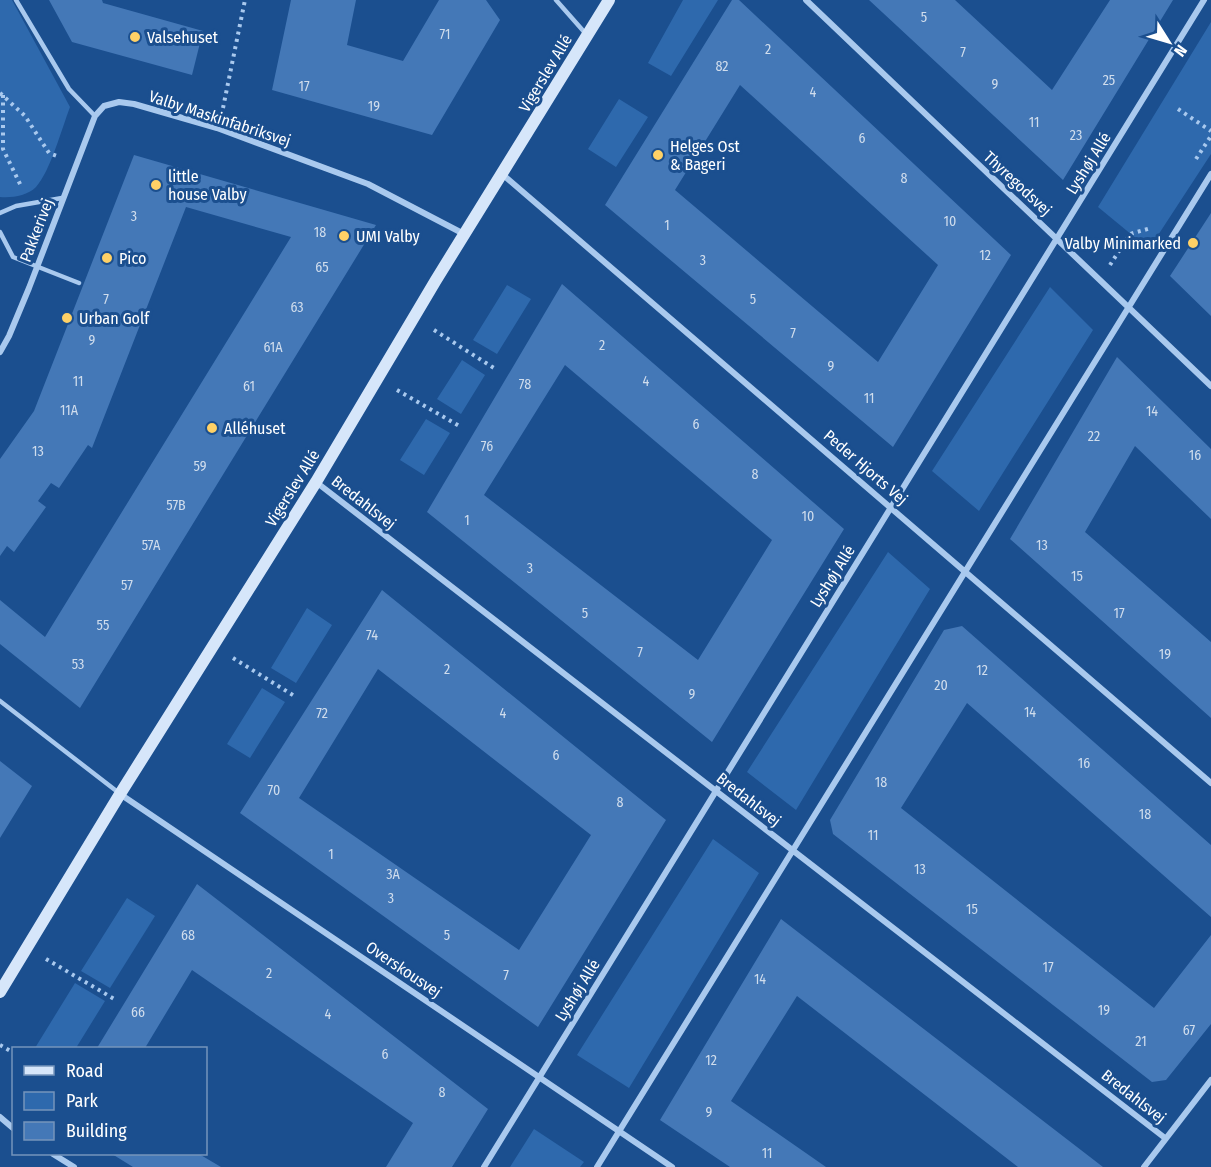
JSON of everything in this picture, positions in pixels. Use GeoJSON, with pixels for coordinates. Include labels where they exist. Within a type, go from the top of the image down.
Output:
{"type":"FeatureCollection","features":[{"type":"Feature","properties":{"kind":"street","name":"Vigerslev Allé"},"geometry":{"type":"LineString","coordinates":[[0,992],[120,794],[316,482],[464,235],[609,0]]}},
{"type":"Feature","properties":{"kind":"street","name":"Thyregodsvej"},"geometry":{"type":"LineString","coordinates":[[806,0],[1211,386]]}},
{"type":"Feature","properties":{"kind":"street","name":"Lyshøj Allé"},"geometry":{"type":"LineString","coordinates":[[484,1167],[1204,0]]}},
{"type":"Feature","properties":{"kind":"street","name":"Valby Maskinfabriksvej"},"geometry":{"type":"LineString","coordinates":[[95,116],[104,106],[119,102],[134,104],[217,128],[368,184],[464,235]]}},
{"type":"Feature","properties":{"kind":"street","name":"Pakkerivej"},"geometry":{"type":"LineString","coordinates":[[0,352],[9,336],[95,116]]}},
{"type":"Feature","properties":{"kind":"street","name":"Peder Hjorts Vej"},"geometry":{"type":"LineString","coordinates":[[502,174],[1211,783]]}},
{"type":"Feature","properties":{"kind":"street"},"geometry":{"type":"LineString","coordinates":[[597,1167],[1211,174]]}},
{"type":"Feature","properties":{"kind":"street","name":"Bredahlsvej"},"geometry":{"type":"LineString","coordinates":[[316,482],[1166,1138]]}},
{"type":"Feature","properties":{"kind":"street","name":"Overskousvej"},"geometry":{"type":"LineString","coordinates":[[120,794],[672,1167]]}},
{"type":"Feature","properties":{"kind":"street"},"geometry":{"type":"LineString","coordinates":[[1144,1167],[1211,1080]]}},
{"type":"Feature","properties":{"kind":"street"},"geometry":{"type":"LineString","coordinates":[[0,1117],[12,1127]]}},
{"type":"Feature","properties":{"kind":"street"},"geometry":{"type":"LineString","coordinates":[[55,1155],[74,1167]]}},
{"type":"Feature","properties":{"kind":"lane"},"geometry":{"type":"LineString","coordinates":[[16,0],[69,89],[95,116]]}},
{"type":"Feature","properties":{"kind":"lane"},"geometry":{"type":"LineString","coordinates":[[556,0],[587,35]]}},
{"type":"Feature","properties":{"kind":"lane"},"geometry":{"type":"LineString","coordinates":[[0,213],[16,206],[62,198]]}},
{"type":"Feature","properties":{"kind":"lane"},"geometry":{"type":"LineString","coordinates":[[0,232],[13,257],[36,268],[79,283]]}},
{"type":"Feature","properties":{"kind":"lane"},"geometry":{"type":"LineString","coordinates":[[0,701],[120,794]]}},
{"type":"Feature","properties":{"kind":"path"},"geometry":{"type":"LineString","coordinates":[[217,128],[245,0]]}},
{"type":"Feature","properties":{"kind":"path"},"geometry":{"type":"LineString","coordinates":[[1,94],[25,116],[49,153],[76,163]]}},
{"type":"Feature","properties":{"kind":"path"},"geometry":{"type":"LineString","coordinates":[[1,94],[3,149],[31,204]]}},
{"type":"Feature","properties":{"kind":"path"},"geometry":{"type":"LineString","coordinates":[[1178,109],[1211,131]]}},
{"type":"Feature","properties":{"kind":"path"},"geometry":{"type":"LineString","coordinates":[[1193,164],[1211,136]]}},
{"type":"Feature","properties":{"kind":"path"},"geometry":{"type":"LineString","coordinates":[[1100,280],[1130,234],[1150,230],[1156,221]]}},
{"type":"Feature","properties":{"kind":"path"},"geometry":{"type":"LineString","coordinates":[[414,318],[496,370]]}},
{"type":"Feature","properties":{"kind":"path"},"geometry":{"type":"LineString","coordinates":[[377,379],[461,427]]}},
{"type":"Feature","properties":{"kind":"path"},"geometry":{"type":"LineString","coordinates":[[213,646],[297,697]]}},
{"type":"Feature","properties":{"kind":"path"},"geometry":{"type":"LineString","coordinates":[[27,948],[116,1000]]}},
{"type":"Feature","properties":{"kind":"green space"},"geometry":{"type":"Polygon","coordinates":[[[0,0],[12,0],[70,107],[51,161],[41,180],[28,192],[9,197],[0,197],[0,0]]]}},
{"type":"Feature","properties":{"kind":"green space"},"geometry":{"type":"Polygon","coordinates":[[[683,0],[718,0],[671,76],[648,63],[683,0]]]}},
{"type":"Feature","properties":{"kind":"green space"},"geometry":{"type":"Polygon","coordinates":[[[1211,22],[1211,154],[1149,249],[1098,207],[1211,22]]]}},
{"type":"Feature","properties":{"kind":"green space"},"geometry":{"type":"Polygon","coordinates":[[[619,99],[648,117],[616,167],[588,149],[619,99]]]}},
{"type":"Feature","properties":{"kind":"green space"},"geometry":{"type":"Polygon","coordinates":[[[507,285],[531,299],[497,354],[473,340],[507,285]]]}},
{"type":"Feature","properties":{"kind":"green space"},"geometry":{"type":"Polygon","coordinates":[[[1050,287],[1093,330],[979,511],[932,471],[1050,287]]]}},
{"type":"Feature","properties":{"kind":"green space"},"geometry":{"type":"Polygon","coordinates":[[[462,360],[485,375],[461,414],[437,399],[462,360]]]}},
{"type":"Feature","properties":{"kind":"green space"},"geometry":{"type":"Polygon","coordinates":[[[426,419],[450,433],[424,475],[400,460],[426,419]]]}},
{"type":"Feature","properties":{"kind":"green space"},"geometry":{"type":"Polygon","coordinates":[[[888,552],[930,589],[796,810],[747,772],[888,552]]]}},
{"type":"Feature","properties":{"kind":"green space"},"geometry":{"type":"Polygon","coordinates":[[[307,608],[332,625],[296,683],[271,668],[307,608]]]}},
{"type":"Feature","properties":{"kind":"green space"},"geometry":{"type":"Polygon","coordinates":[[[262,688],[285,702],[250,758],[227,744],[262,688]]]}},
{"type":"Feature","properties":{"kind":"green space"},"geometry":{"type":"Polygon","coordinates":[[[713,839],[759,873],[629,1088],[577,1055],[713,839]]]}},
{"type":"Feature","properties":{"kind":"green space"},"geometry":{"type":"Polygon","coordinates":[[[127,898],[155,916],[110,988],[81,971],[127,898]]]}},
{"type":"Feature","properties":{"kind":"green space"},"geometry":{"type":"Polygon","coordinates":[[[75,983],[105,1001],[77,1047],[36,1047],[75,983]]]}},
{"type":"Feature","properties":{"kind":"green space"},"geometry":{"type":"Polygon","coordinates":[[[534,1129],[584,1162],[580,1167],[510,1167],[534,1129]]]}},
{"type":"Feature","properties":{"kind":"building","name":"Valsehuset"},"geometry":{"type":"Polygon","coordinates":[[[49,0],[102,0],[103,3],[203,31],[192,75],[72,42],[49,0]]]}},
{"type":"Feature","properties":{"kind":"building"},"geometry":{"type":"Polygon","coordinates":[[[291,0],[356,0],[347,45],[403,61],[439,0],[486,0],[500,20],[432,135],[272,90],[291,0]]]}},
{"type":"Feature","properties":{"kind":"building"},"geometry":{"type":"Polygon","coordinates":[[[732,0],[739,0],[1011,255],[893,447],[605,205],[732,0]],[[740,85],[675,190],[878,362],[938,265],[740,85]]]}},
{"type":"Feature","properties":{"kind":"building"},"geometry":{"type":"Polygon","coordinates":[[[869,0],[955,0],[1052,90],[1110,0],[1173,0],[1063,180],[869,0]]]}},
{"type":"Feature","properties":{"kind":"building","name":"Alléhuset"},"geometry":{"type":"Polygon","coordinates":[[[134,155],[376,225],[80,708],[0,644],[0,600],[45,637],[291,237],[186,207],[92,448],[88,445],[59,488],[51,483],[38,501],[46,507],[14,552],[7,546],[0,556],[0,459],[34,411],[134,155]]]}},
{"type":"Feature","properties":{"kind":"building"},"geometry":{"type":"Polygon","coordinates":[[[1211,213],[1211,316],[1170,276],[1211,213]]]}},
{"type":"Feature","properties":{"kind":"building"},"geometry":{"type":"Polygon","coordinates":[[[562,284],[844,529],[712,742],[427,512],[562,284]],[[565,365],[484,495],[698,660],[772,540],[565,365]]]}},
{"type":"Feature","properties":{"kind":"building"},"geometry":{"type":"Polygon","coordinates":[[[1117,357],[1211,449],[1211,519],[1135,446],[1085,532],[1211,642],[1211,718],[1010,539],[1117,357]]]}},
{"type":"Feature","properties":{"kind":"building"},"geometry":{"type":"Polygon","coordinates":[[[382,590],[666,820],[538,1027],[240,813],[382,590]],[[378,669],[299,798],[519,950],[591,835],[378,669]]]}},
{"type":"Feature","properties":{"kind":"building"},"geometry":{"type":"Polygon","coordinates":[[[962,626],[1211,845],[1211,917],[967,703],[901,808],[1154,1008],[1211,935],[1211,1024],[1166,1080],[1152,1082],[833,834],[830,820],[944,630],[962,626]]]}},
{"type":"Feature","properties":{"kind":"building"},"geometry":{"type":"Polygon","coordinates":[[[0,761],[32,786],[0,838],[0,761]]]}},
{"type":"Feature","properties":{"kind":"building"},"geometry":{"type":"Polygon","coordinates":[[[197,884],[488,1109],[452,1167],[386,1167],[413,1123],[192,970],[146,1047],[98,1047],[197,884]]]}},
{"type":"Feature","properties":{"kind":"building"},"geometry":{"type":"Polygon","coordinates":[[[781,919],[1103,1167],[1018,1167],[797,996],[731,1101],[826,1167],[730,1167],[660,1120],[781,919]]]}},
{"type":"Feature","properties":{"kind":"building"},"geometry":{"type":"Polygon","coordinates":[[[114,1155],[201,1155],[221,1167],[133,1167],[114,1155]]]}},
{"type":"Feature","properties":{"kind":"place","name":"Valsehuset"},"geometry":{"type":"Point","coordinates":[135,37]}},
{"type":"Feature","properties":{"kind":"place","name":"Helges Ost & Bageri"},"geometry":{"type":"Point","coordinates":[658,155]}},
{"type":"Feature","properties":{"kind":"place","name":"little house Valby"},"geometry":{"type":"Point","coordinates":[156,185]}},
{"type":"Feature","properties":{"kind":"place","name":"UMI Valby"},"geometry":{"type":"Point","coordinates":[344,236]}},
{"type":"Feature","properties":{"kind":"place","name":"Valby Minimarked"},"geometry":{"type":"Point","coordinates":[1193,243]}},
{"type":"Feature","properties":{"kind":"place","name":"Pico"},"geometry":{"type":"Point","coordinates":[107,258]}},
{"type":"Feature","properties":{"kind":"place","name":"Urban Golf"},"geometry":{"type":"Point","coordinates":[67,318]}},
{"type":"Feature","properties":{"kind":"place","name":"Alléhuset"},"geometry":{"type":"Point","coordinates":[212,428]}}]}
